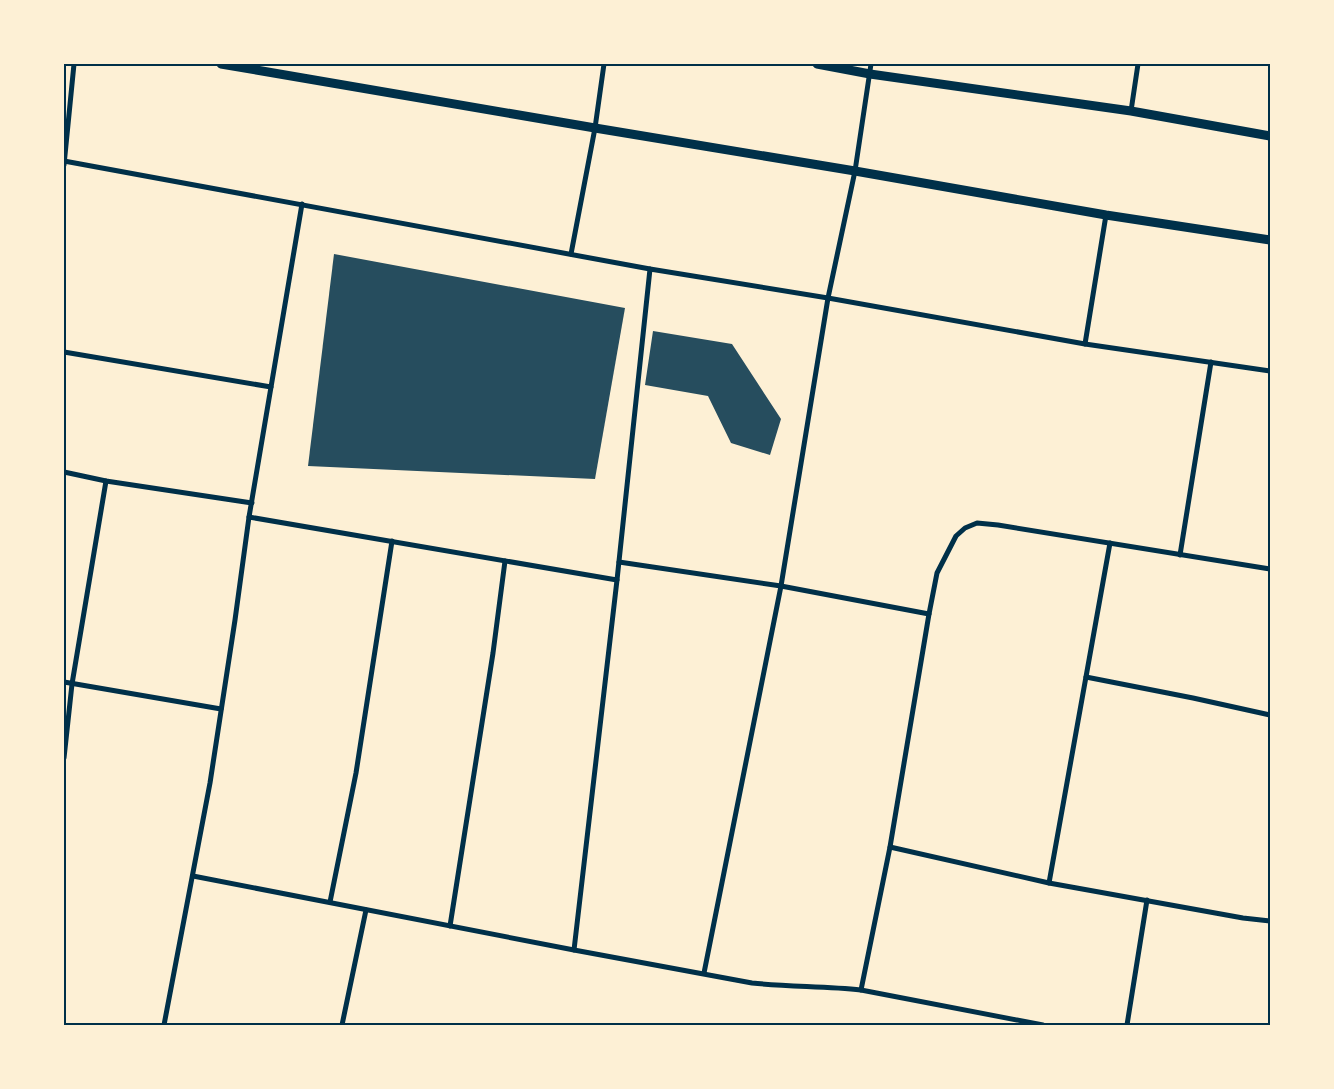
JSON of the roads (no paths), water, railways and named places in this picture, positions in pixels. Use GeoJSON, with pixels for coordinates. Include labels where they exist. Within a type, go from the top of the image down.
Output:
{"type":"FeatureCollection","features":[{"type":"Feature","properties":{"kind":"street"},"geometry":{"type":"LineString","coordinates":[[64,165],[74,64]]}},
{"type":"Feature","properties":{"kind":"street"},"geometry":{"type":"LineString","coordinates":[[222,64],[1106,215],[1270,240]]}},
{"type":"Feature","properties":{"kind":"street"},"geometry":{"type":"LineString","coordinates":[[571,254],[595,128],[604,64]]}},
{"type":"Feature","properties":{"kind":"street"},"geometry":{"type":"LineString","coordinates":[[817,64],[870,74],[1131,111],[1270,136]]}},
{"type":"Feature","properties":{"kind":"street"},"geometry":{"type":"LineString","coordinates":[[704,973],[780,586],[828,298],[855,171],[871,64]]}},
{"type":"Feature","properties":{"kind":"street"},"geometry":{"type":"LineString","coordinates":[[1131,111],[1138,64]]}},
{"type":"Feature","properties":{"kind":"street"},"geometry":{"type":"LineString","coordinates":[[64,161],[650,269],[828,298],[1085,344],[1270,371]]}},
{"type":"Feature","properties":{"kind":"street"},"geometry":{"type":"LineString","coordinates":[[164,1025],[210,783],[249,517],[302,204]]}},
{"type":"Feature","properties":{"kind":"street"},"geometry":{"type":"LineString","coordinates":[[1085,344],[1106,215]]}},
{"type":"Feature","properties":{"kind":"street"},"geometry":{"type":"LineString","coordinates":[[574,950],[617,580],[650,269]]}},
{"type":"Feature","properties":{"kind":"street"},"geometry":{"type":"LineString","coordinates":[[64,352],[271,387]]}},
{"type":"Feature","properties":{"kind":"street"},"geometry":{"type":"LineString","coordinates":[[1180,554],[1211,362]]}},
{"type":"Feature","properties":{"kind":"street"},"geometry":{"type":"LineString","coordinates":[[64,472],[252,503]]}},
{"type":"Feature","properties":{"kind":"street"},"geometry":{"type":"LineString","coordinates":[[64,758],[72,684],[106,480]]}},
{"type":"Feature","properties":{"kind":"street"},"geometry":{"type":"LineString","coordinates":[[249,517],[617,580]]}},
{"type":"Feature","properties":{"kind":"street"},"geometry":{"type":"LineString","coordinates":[[861,990],[890,847],[929,614],[938,573],[956,536],[965,528],[977,523],[998,525],[1270,569]]}},
{"type":"Feature","properties":{"kind":"street"},"geometry":{"type":"LineString","coordinates":[[330,902],[356,773],[392,542]]}},
{"type":"Feature","properties":{"kind":"street"},"geometry":{"type":"LineString","coordinates":[[1049,883],[1110,543]]}},
{"type":"Feature","properties":{"kind":"street"},"geometry":{"type":"LineString","coordinates":[[450,926],[493,654],[505,561]]}},
{"type":"Feature","properties":{"kind":"street"},"geometry":{"type":"LineString","coordinates":[[619,562],[780,586],[929,614]]}},
{"type":"Feature","properties":{"kind":"street"},"geometry":{"type":"LineString","coordinates":[[1086,677],[1270,715]]}},
{"type":"Feature","properties":{"kind":"street"},"geometry":{"type":"LineString","coordinates":[[64,682],[221,709]]}},
{"type":"Feature","properties":{"kind":"street"},"geometry":{"type":"LineString","coordinates":[[890,847],[1049,883],[1243,918],[1270,921]]}},
{"type":"Feature","properties":{"kind":"street"},"geometry":{"type":"LineString","coordinates":[[193,876],[752,983],[861,990],[1043,1025]]}},
{"type":"Feature","properties":{"kind":"street"},"geometry":{"type":"LineString","coordinates":[[1127,1025],[1147,900]]}},
{"type":"Feature","properties":{"kind":"street"},"geometry":{"type":"LineString","coordinates":[[342,1025],[366,910]]}}]}
